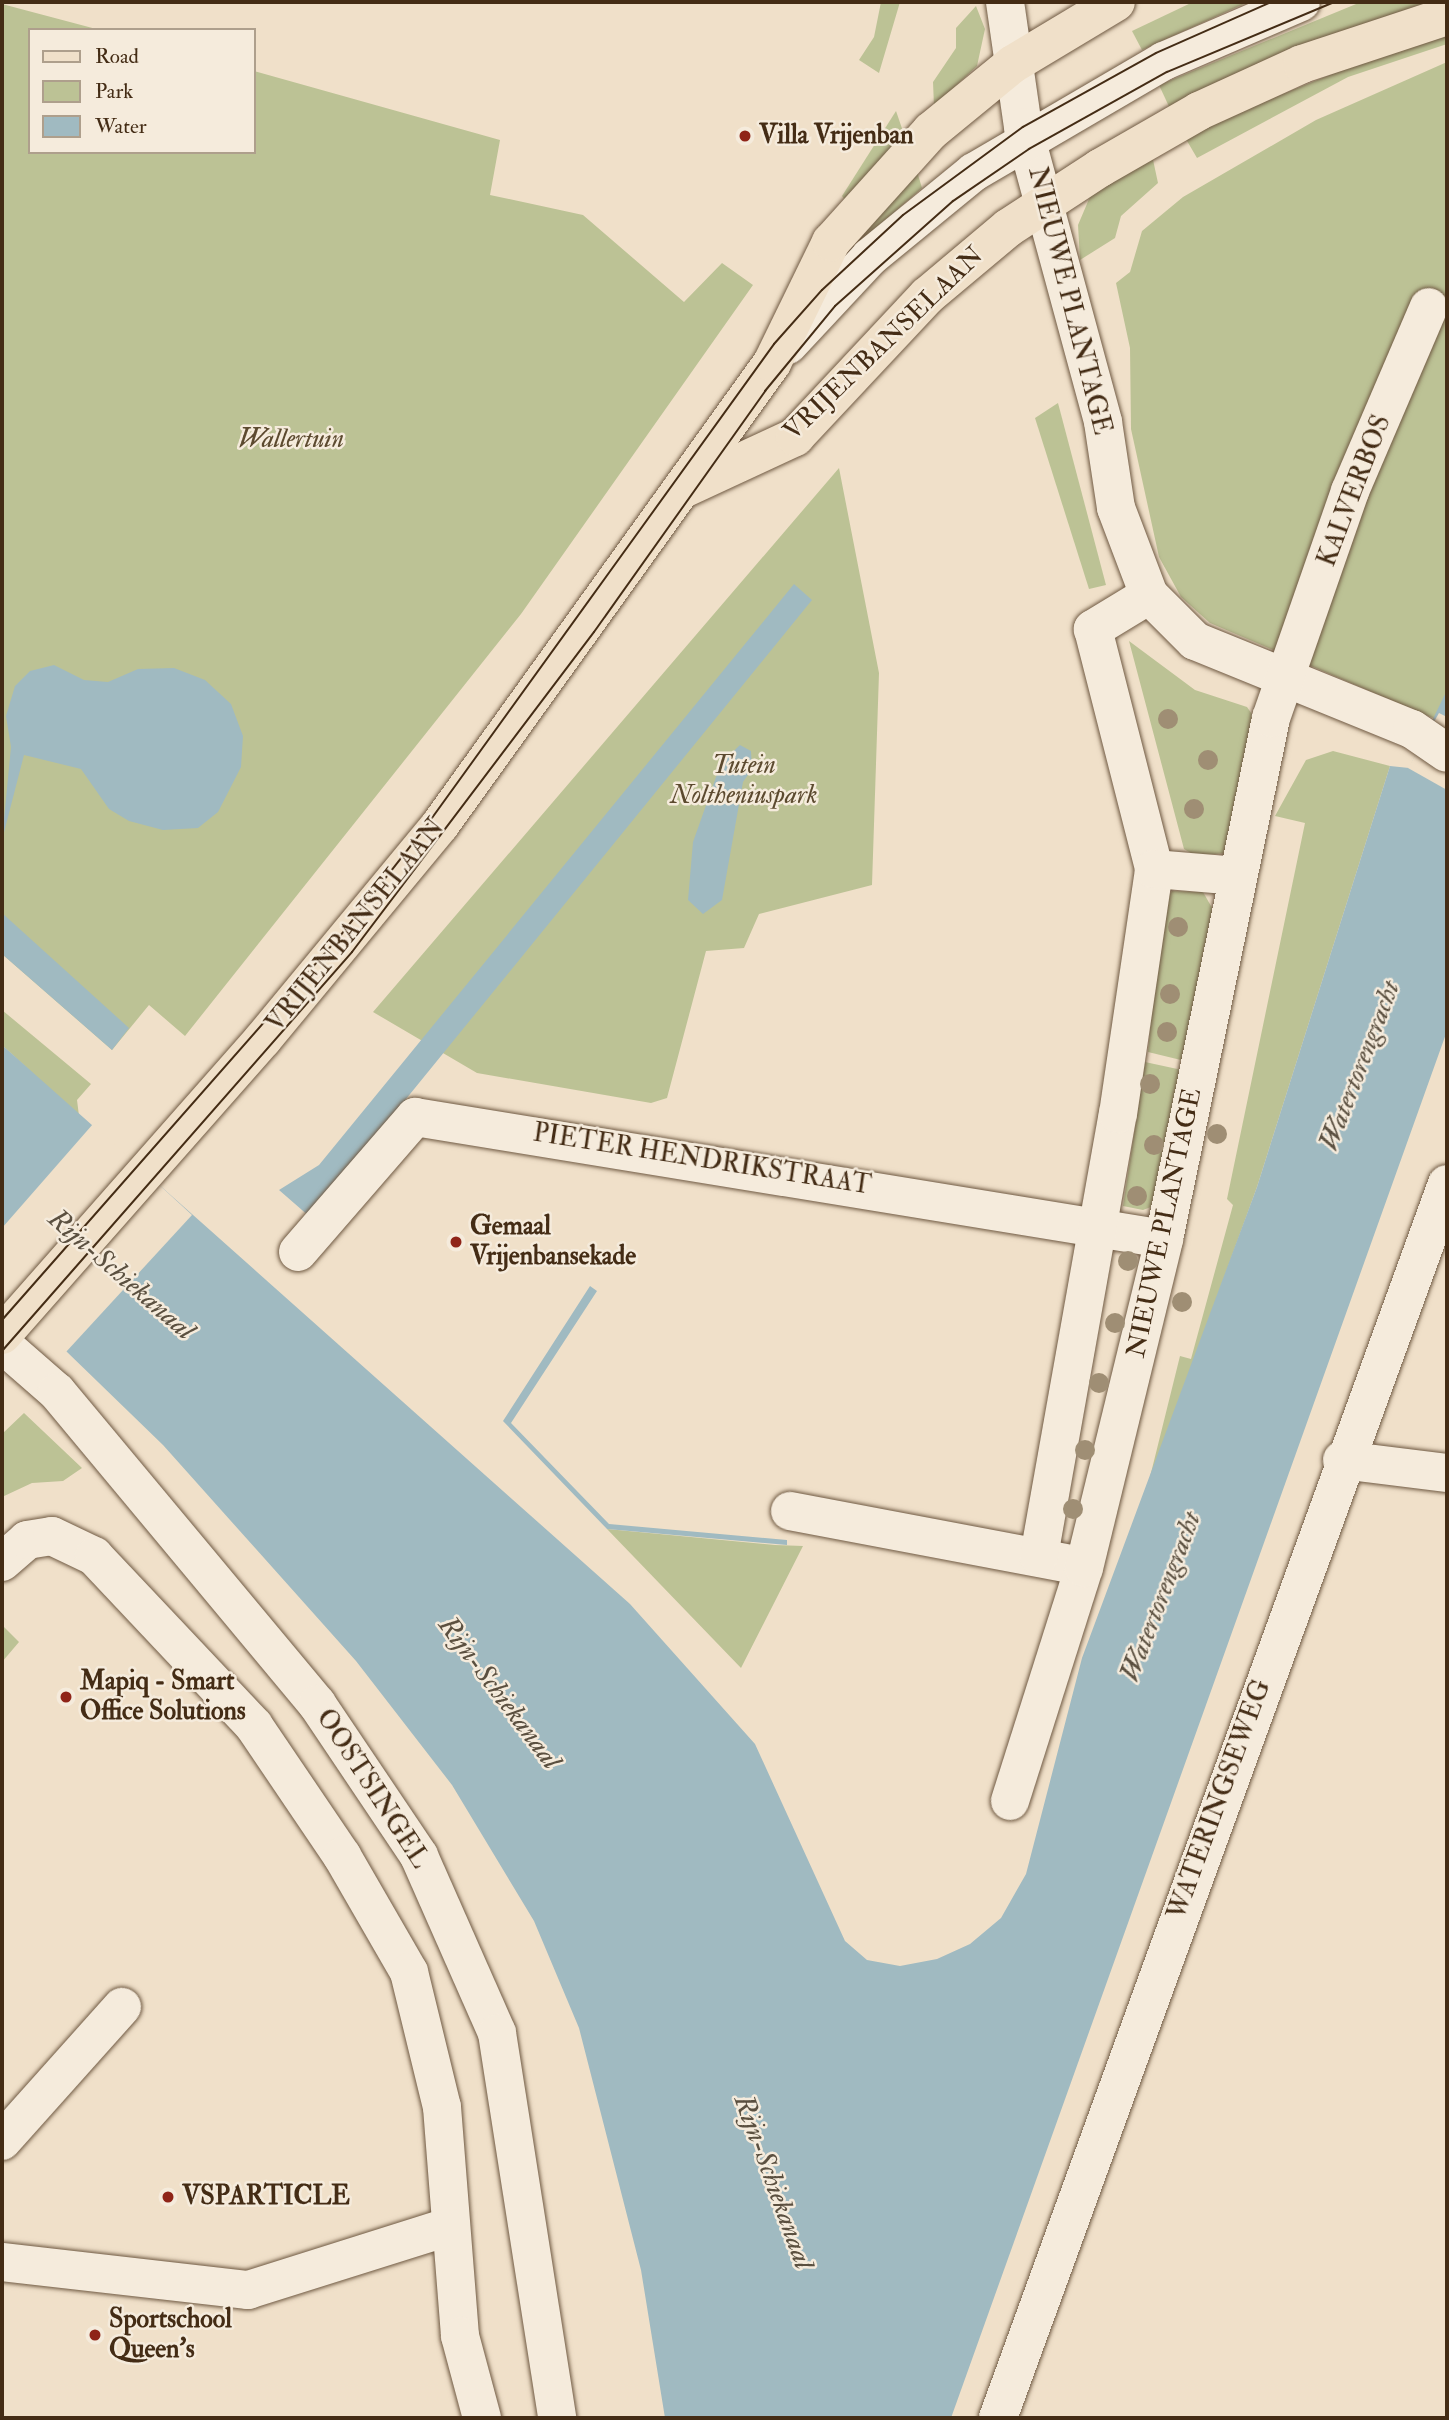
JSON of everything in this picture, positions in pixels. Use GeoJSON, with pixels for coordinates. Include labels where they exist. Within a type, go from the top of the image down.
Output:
{"type":"FeatureCollection","features":[{"type":"Feature","properties":{"kind":"main road","name":"VRIJENBANSELAAN"},"geometry":{"type":"LineString","coordinates":[[2,1335],[181,1133],[440,825],[772,363],[831,242],[921,141],[1013,64],[1116,2]]}},
{"type":"Feature","properties":{"kind":"main road","name":"VRIJENBANSELAAN"},"geometry":{"type":"LineString","coordinates":[[678,491],[795,437],[927,296],[1044,203],[1199,111],[1302,64],[1447,16]]}},
{"type":"Feature","properties":{"kind":"street","name":"NIEUWE PLANTAGE"},"geometry":{"type":"LineString","coordinates":[[1004,2],[1026,139],[1103,422],[1115,508],[1149,595],[1195,641],[1285,677],[1237,876],[1164,1239],[1084,1568],[1010,1801]]}},
{"type":"Feature","properties":{"kind":"street","name":"VRIJENBANSELAAN"},"geometry":{"type":"LineString","coordinates":[[772,363],[870,257],[932,203],[1026,139],[1164,61],[1301,2]]}},
{"type":"Feature","properties":{"kind":"street","name":"KALVERBOS"},"geometry":{"type":"LineString","coordinates":[[1285,677],[1350,491],[1429,307]]}},
{"type":"Feature","properties":{"kind":"street"},"geometry":{"type":"LineString","coordinates":[[1039,1556],[1099,1225],[1154,869],[1093,629],[1149,595]]}},
{"type":"Feature","properties":{"kind":"street"},"geometry":{"type":"LineString","coordinates":[[1285,677],[1412,729],[1447,753]]}},
{"type":"Feature","properties":{"kind":"street"},"geometry":{"type":"LineString","coordinates":[[1154,869],[1237,876]]}},
{"type":"Feature","properties":{"kind":"street","name":"PIETER HENDRIKSTRAAT"},"geometry":{"type":"LineString","coordinates":[[298,1252],[415,1117],[1099,1225],[1164,1239]]}},
{"type":"Feature","properties":{"kind":"street","name":"WATERINGSEWEG"},"geometry":{"type":"LineString","coordinates":[[999,2418],[1342,1460],[1447,1184]]}},
{"type":"Feature","properties":{"kind":"street","name":"OOSTSINGEL"},"geometry":{"type":"LineString","coordinates":[[2,1344],[57,1392],[317,1704],[419,1856],[497,2034],[557,2418]]}},
{"type":"Feature","properties":{"kind":"street"},"geometry":{"type":"LineString","coordinates":[[1342,1460],[1447,1473]]}},
{"type":"Feature","properties":{"kind":"street"},"geometry":{"type":"LineString","coordinates":[[790,1511],[1039,1556],[1084,1568]]}},
{"type":"Feature","properties":{"kind":"street"},"geometry":{"type":"LineString","coordinates":[[2,1562],[27,1540],[52,1536],[94,1556],[197,1661],[254,1726],[342,1856],[409,1972],[442,2107],[448,2227],[460,2336],[482,2418]]}},
{"type":"Feature","properties":{"kind":"street"},"geometry":{"type":"LineString","coordinates":[[2,2141],[122,2007]]}},
{"type":"Feature","properties":{"kind":"street"},"geometry":{"type":"LineString","coordinates":[[2,2262],[248,2290],[448,2227]]}},
{"type":"Feature","properties":{"kind":"green space"},"geometry":{"type":"Polygon","coordinates":[[[881,2],[900,2],[879,73],[859,60],[874,37],[881,2]]]}},
{"type":"Feature","properties":{"kind":"green space"},"geometry":{"type":"Polygon","coordinates":[[[1193,2],[1248,2],[1142,50],[1132,31],[1193,2]]]}},
{"type":"Feature","properties":{"kind":"green space"},"geometry":{"type":"Polygon","coordinates":[[[1361,2],[1439,2],[1172,113],[1159,85],[1361,2]]]}},
{"type":"Feature","properties":{"kind":"green space","name":"Wallertuin"},"geometry":{"type":"Polygon","coordinates":[[[2,4],[92,28],[28,28],[28,154],[256,154],[256,72],[500,140],[490,195],[583,215],[684,302],[722,263],[753,285],[521,614],[185,1036],[149,1005],[112,1050],[2,954],[2,4]]]}},
{"type":"Feature","properties":{"kind":"green space"},"geometry":{"type":"Polygon","coordinates":[[[976,6],[985,29],[977,66],[934,106],[933,82],[956,48],[956,28],[976,6]]]}},
{"type":"Feature","properties":{"kind":"green space"},"geometry":{"type":"Polygon","coordinates":[[[1447,28],[1447,44],[1348,77],[1197,158],[1183,134],[1447,28]]]}},
{"type":"Feature","properties":{"kind":"green space"},"geometry":{"type":"Polygon","coordinates":[[[1447,62],[1447,690],[1440,721],[1210,623],[1181,597],[1159,557],[1131,429],[1130,348],[1116,283],[1130,272],[1142,231],[1183,197],[1316,120],[1447,62]]]}},
{"type":"Feature","properties":{"kind":"green space"},"geometry":{"type":"Polygon","coordinates":[[[896,111],[906,140],[845,200],[842,196],[896,111]]]}},
{"type":"Feature","properties":{"kind":"green space"},"geometry":{"type":"Polygon","coordinates":[[[1152,155],[1158,183],[1121,216],[1115,238],[1080,260],[1078,225],[1092,192],[1152,155]]]}},
{"type":"Feature","properties":{"kind":"green space"},"geometry":{"type":"Polygon","coordinates":[[[916,168],[922,188],[842,258],[916,168]]]}},
{"type":"Feature","properties":{"kind":"green space"},"geometry":{"type":"Polygon","coordinates":[[[1058,403],[1106,585],[1089,589],[1035,418],[1058,403]]]}},
{"type":"Feature","properties":{"kind":"green space","name":"Tutein Noltheniuspark"},"geometry":{"type":"Polygon","coordinates":[[[839,468],[879,673],[872,885],[759,914],[744,948],[706,951],[667,1098],[651,1103],[477,1073],[373,1012],[839,468]]]}},
{"type":"Feature","properties":{"kind":"green space"},"geometry":{"type":"Polygon","coordinates":[[[1129,641],[1195,690],[1247,707],[1254,717],[1226,853],[1196,856],[1184,849],[1129,641]]]}},
{"type":"Feature","properties":{"kind":"green space"},"geometry":{"type":"Polygon","coordinates":[[[1333,751],[1390,766],[1257,1187],[1147,1489],[1180,1356],[1191,1359],[1233,1205],[1227,1199],[1305,823],[1275,816],[1306,760],[1333,751]]]}},
{"type":"Feature","properties":{"kind":"green space"},"geometry":{"type":"Polygon","coordinates":[[[1172,891],[1203,892],[1215,913],[1185,1061],[1148,1052],[1162,905],[1172,891]]]}},
{"type":"Feature","properties":{"kind":"green space"},"geometry":{"type":"Polygon","coordinates":[[[2,1010],[91,1084],[77,1100],[79,1116],[2,1045],[2,1010]]]}},
{"type":"Feature","properties":{"kind":"green space"},"geometry":{"type":"Polygon","coordinates":[[[1145,1062],[1182,1070],[1156,1205],[1143,1210],[1123,1206],[1145,1062]]]}},
{"type":"Feature","properties":{"kind":"green space"},"geometry":{"type":"Polygon","coordinates":[[[24,1413],[82,1468],[63,1481],[32,1483],[2,1497],[2,1434],[24,1413]]]}},
{"type":"Feature","properties":{"kind":"green space"},"geometry":{"type":"Polygon","coordinates":[[[607,1529],[775,1545],[803,1546],[741,1668],[607,1529]]]}},
{"type":"Feature","properties":{"kind":"green space"},"geometry":{"type":"Polygon","coordinates":[[[2,1625],[19,1642],[2,1662],[2,1625]]]}},
{"type":"Feature","properties":{"kind":"water"},"geometry":{"type":"Polygon","coordinates":[[[794,584],[812,600],[310,1217],[279,1190],[319,1165],[794,584]]]}},
{"type":"Feature","properties":{"kind":"water"},"geometry":{"type":"Polygon","coordinates":[[[54,665],[84,680],[108,682],[138,669],[174,668],[205,680],[231,704],[243,736],[241,767],[218,812],[198,828],[163,830],[129,821],[109,809],[81,769],[24,755],[2,840],[11,747],[6,716],[15,686],[30,671],[54,665]]]}},
{"type":"Feature","properties":{"kind":"water"},"geometry":{"type":"Polygon","coordinates":[[[1447,690],[1447,1031],[951,2418],[665,2418],[641,2270],[579,2028],[534,1921],[452,1785],[356,1661],[163,1445],[2,1289],[2,1045],[630,1604],[755,1744],[845,1941],[867,1960],[900,1966],[937,1959],[970,1944],[1001,1918],[1026,1874],[1082,1658],[1257,1187],[1390,766],[1409,768],[1447,690]]]}},
{"type":"Feature","properties":{"kind":"water"},"geometry":{"type":"Polygon","coordinates":[[[740,745],[751,751],[752,769],[743,782],[722,900],[703,914],[688,900],[693,842],[721,763],[740,745]]]}},
{"type":"Feature","properties":{"kind":"water"},"geometry":{"type":"Polygon","coordinates":[[[2,913],[129,1028],[112,1050],[2,954],[2,913]]]}},
{"type":"Feature","properties":{"kind":"water"},"geometry":{"type":"Polygon","coordinates":[[[590,1286],[597,1291],[511,1423],[609,1524],[787,1540],[787,1545],[607,1529],[503,1421],[590,1286]]]}},
{"type":"Feature","properties":{"kind":"pier"},"geometry":{"type":"Polygon","coordinates":[[[1439,713],[1447,717],[1447,790],[1408,768],[1439,713]]]}},
{"type":"Feature","properties":{"kind":"pier"},"geometry":{"type":"Polygon","coordinates":[[[93,1124],[192,1215],[66,1352],[2,1294],[2,1228],[93,1124]]]}},
{"type":"Feature","properties":{"kind":"tram line"},"geometry":{"type":"LineString","coordinates":[[2,1320],[340,936],[424,829],[774,344],[822,290],[903,215],[1023,127],[1156,53],[1271,2]]}},
{"type":"Feature","properties":{"kind":"tram line"},"geometry":{"type":"LineString","coordinates":[[2,1351],[352,952],[594,632],[765,391],[835,306],[953,201],[1029,149],[1167,72],[1334,2]]}},
{"type":"Feature","properties":{"kind":"place","name":"Villa Vrijenban"},"geometry":{"type":"Point","coordinates":[745,136]}},
{"type":"Feature","properties":{"kind":"place","name":"Gemaal Vrijenbansekade"},"geometry":{"type":"Point","coordinates":[456,1242]}},
{"type":"Feature","properties":{"kind":"place","name":"Mapiq - Smart Office Solutions"},"geometry":{"type":"Point","coordinates":[66,1697]}},
{"type":"Feature","properties":{"kind":"place","name":"VSPARTICLE"},"geometry":{"type":"Point","coordinates":[168,2197]}},
{"type":"Feature","properties":{"kind":"place","name":"Sportschool Queen's"},"geometry":{"type":"Point","coordinates":[95,2335]}},
{"type":"Feature","properties":{"kind":"water label","name":"Watertorengracht"},"geometry":{"type":"Point","coordinates":[1360,1066]}},
{"type":"Feature","properties":{"kind":"water label","name":"Rijn-Schiekanaal"},"geometry":{"type":"Point","coordinates":[121,1275]}},
{"type":"Feature","properties":{"kind":"water label","name":"Watertorengracht"},"geometry":{"type":"Point","coordinates":[1161,1597]}},
{"type":"Feature","properties":{"kind":"water label","name":"Rijn-Schiekanaal"},"geometry":{"type":"Point","coordinates":[499,1693]}},
{"type":"Feature","properties":{"kind":"water label","name":"Rijn-Schiekanaal"},"geometry":{"type":"Point","coordinates":[773,2182]}}]}
